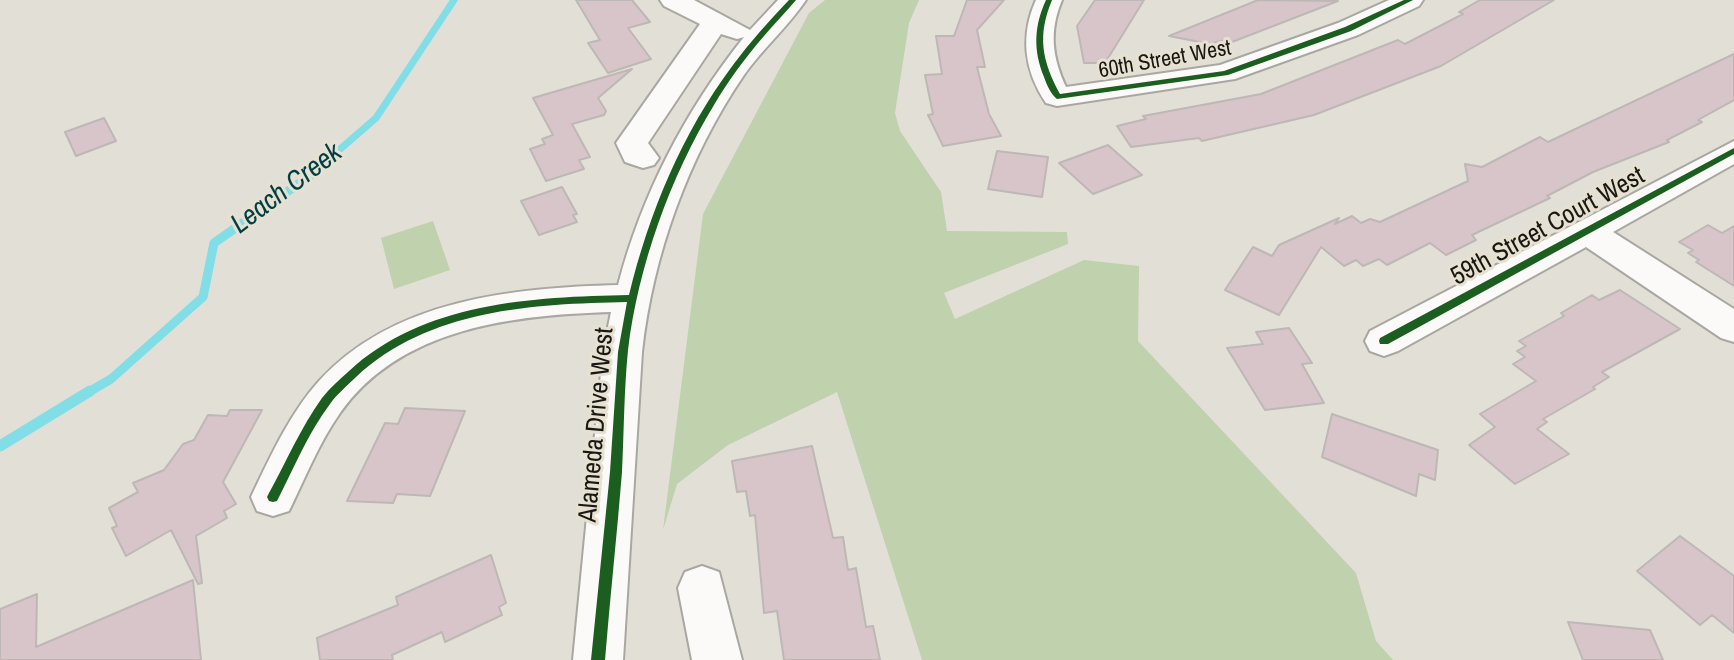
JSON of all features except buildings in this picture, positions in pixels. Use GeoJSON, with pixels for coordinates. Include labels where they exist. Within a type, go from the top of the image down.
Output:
{"type":"FeatureCollection","features":[{"type":"Feature","properties":{"kind":"street"},"geometry":{"type":"LineString","coordinates":[[673,0],[755,38]]}},
{"type":"Feature","properties":{"kind":"street","name":"Alameda Drive West"},"geometry":{"type":"LineString","coordinates":[[598,660],[629,316],[657,212],[678,160],[705,109],[755,38],[793,0]]}},
{"type":"Feature","properties":{"kind":"street","name":"60th Street West"},"geometry":{"type":"LineString","coordinates":[[1049,0],[1038,31],[1038,52],[1044,74],[1057,97],[1225,73],[1348,29],[1410,0]]}},
{"type":"Feature","properties":{"kind":"street"},"geometry":{"type":"LineString","coordinates":[[643,158],[636,155],[632,143],[715,22]]}},
{"type":"Feature","properties":{"kind":"street","name":"59th Street Court West"},"geometry":{"type":"LineString","coordinates":[[1384,341],[1734,151]]}},
{"type":"Feature","properties":{"kind":"street"},"geometry":{"type":"LineString","coordinates":[[1587,231],[1734,328]]}},
{"type":"Feature","properties":{"kind":"street"},"geometry":{"type":"LineString","coordinates":[[273,497],[332,393],[363,363],[408,337],[453,317],[502,304],[634,298]]}},
{"type":"Feature","properties":{"kind":"street"},"geometry":{"type":"LineString","coordinates":[[702,588],[717,660]]}},
{"type":"Feature","properties":{"kind":"green space"},"geometry":{"type":"Polygon","coordinates":[[[825,0],[919,0],[909,23],[895,113],[900,131],[941,192],[947,231],[1067,232],[1068,244],[944,293],[955,319],[1084,260],[1139,266],[1138,341],[1356,573],[1376,641],[1393,660],[922,660],[837,392],[728,445],[677,484],[663,530],[703,214],[809,13],[825,0]]]}},
{"type":"Feature","properties":{"kind":"green space"},"geometry":{"type":"Polygon","coordinates":[[[433,221],[450,270],[394,289],[381,238],[433,221]]]}},
{"type":"Feature","properties":{"kind":"waterway","name":"Leach Creek"},"geometry":{"type":"LineString","coordinates":[[308,177],[376,118],[454,0]]}},
{"type":"Feature","properties":{"kind":"waterway","name":"Leach Creek"},"geometry":{"type":"LineString","coordinates":[[87,393],[111,379],[203,297],[214,243],[311,175]]}},
{"type":"Feature","properties":{"kind":"waterway","name":"Leach Creek"},"geometry":{"type":"LineString","coordinates":[[0,446],[90,391]]}},
{"type":"Feature","properties":{"kind":"cycle path"},"geometry":{"type":"LineString","coordinates":[[598,660],[616,472],[623,352],[640,269],[669,184],[709,106],[734,69],[793,0]]}},
{"type":"Feature","properties":{"kind":"cycle path"},"geometry":{"type":"LineString","coordinates":[[1049,0],[1043,13],[1039,37],[1042,61],[1057,97],[1225,73],[1348,29],[1410,0]]}},
{"type":"Feature","properties":{"kind":"cycle path"},"geometry":{"type":"LineString","coordinates":[[1384,341],[1734,151]]}},
{"type":"Feature","properties":{"kind":"cycle path"},"geometry":{"type":"LineString","coordinates":[[273,497],[310,427],[334,391],[365,362],[399,340],[435,324],[512,306],[634,298]]}}]}
